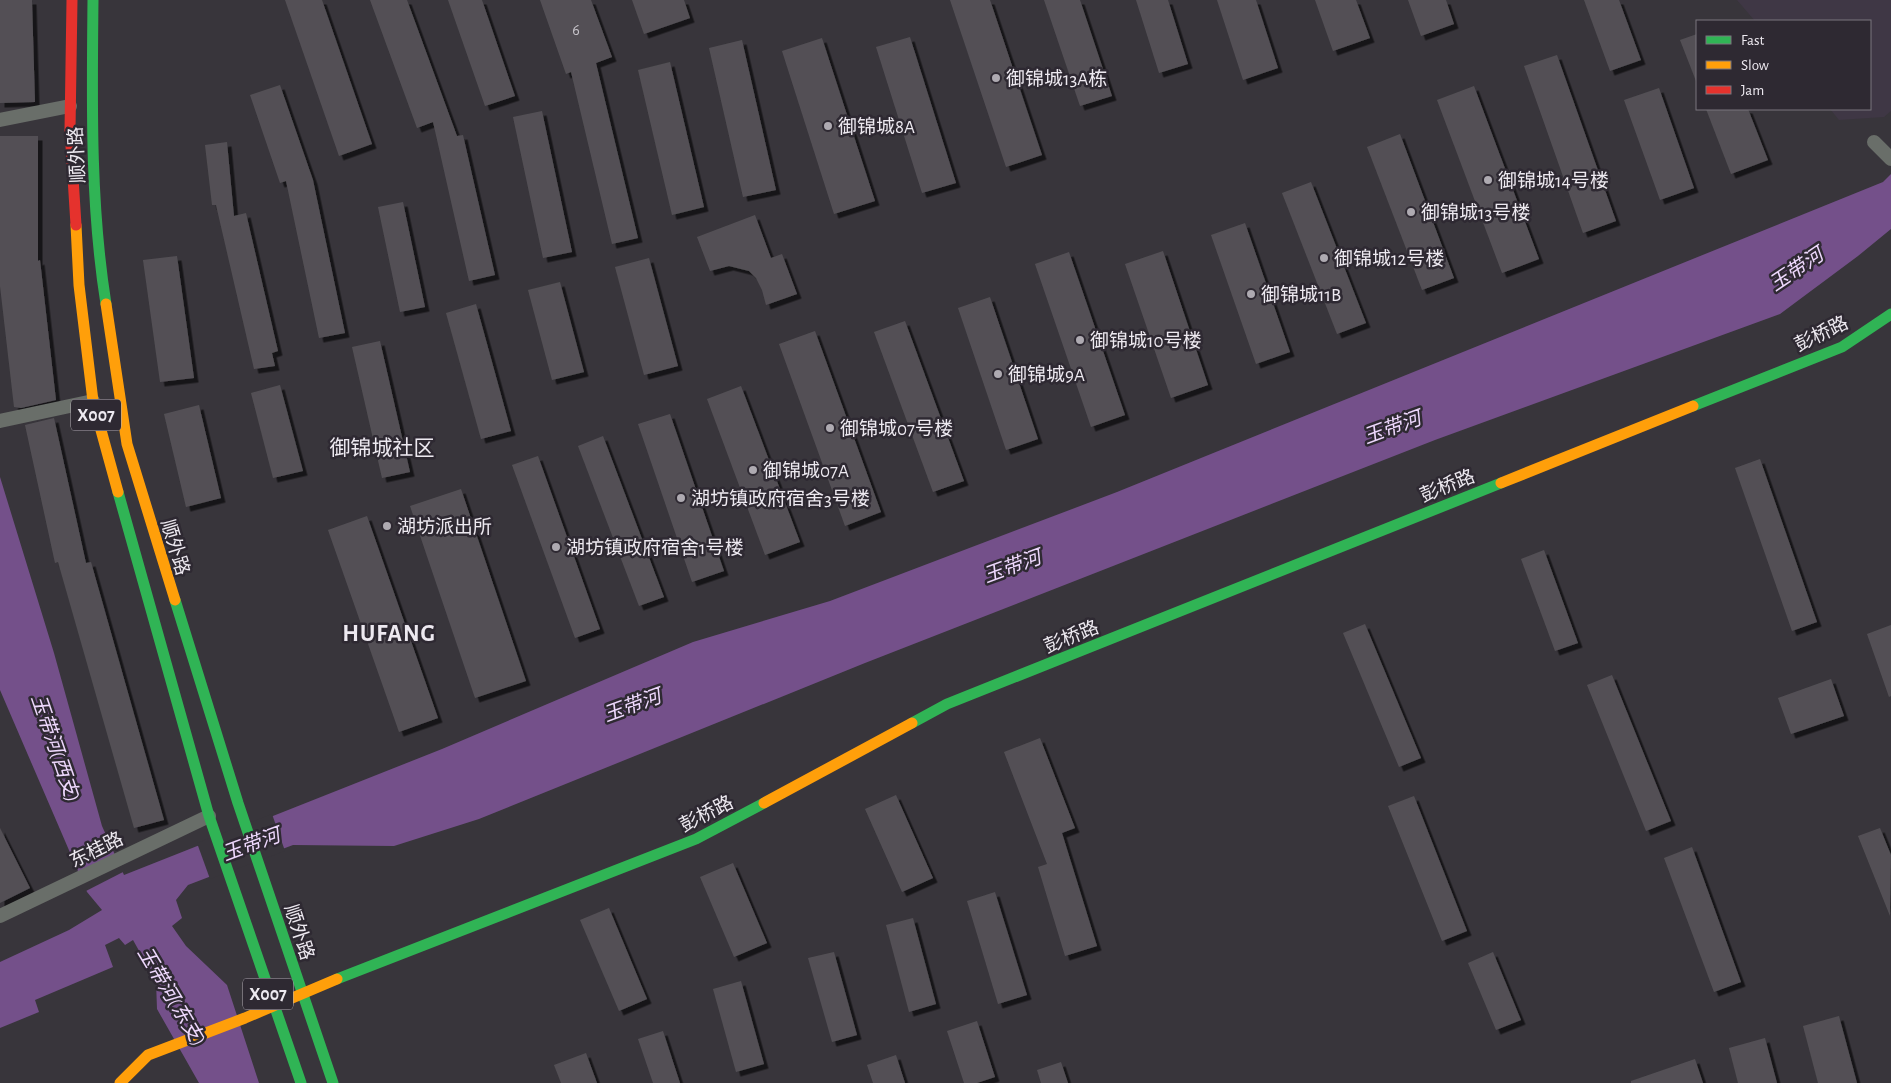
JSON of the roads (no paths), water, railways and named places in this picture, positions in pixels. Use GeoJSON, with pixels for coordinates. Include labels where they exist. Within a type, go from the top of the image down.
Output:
{"type":"FeatureCollection","features":[{"type":"Feature","properties":{"kind":"main road","name":"顺外路"},"geometry":{"type":"LineString","coordinates":[[72,0],[70,106],[79,285],[92,401],[209,816],[272,1004],[301,1083]]}},
{"type":"Feature","properties":{"kind":"main road","name":"顺外路"},"geometry":{"type":"LineString","coordinates":[[93,0],[92,128],[101,274],[127,444],[238,803],[333,1083]]}},
{"type":"Feature","properties":{"kind":"main road","name":"彭桥路"},"geometry":{"type":"LineString","coordinates":[[120,1083],[148,1055],[244,1018],[301,992],[696,839],[948,704],[1842,346],[1891,314]]}},
{"type":"Feature","properties":{"kind":"street"},"geometry":{"type":"LineString","coordinates":[[0,120],[70,106]]}},
{"type":"Feature","properties":{"kind":"street"},"geometry":{"type":"LineString","coordinates":[[0,421],[92,401]]}},
{"type":"Feature","properties":{"kind":"street","name":"东桂路"},"geometry":{"type":"LineString","coordinates":[[0,916],[209,816]]}},
{"type":"Feature","properties":{"kind":"water"},"geometry":{"type":"Polygon","coordinates":[[[1891,174],[1891,229],[1780,314],[1435,440],[865,663],[479,819],[394,846],[293,845],[188,885],[176,900],[182,918],[172,926],[186,946],[227,985],[259,1083],[199,1083],[157,1009],[156,981],[133,940],[125,945],[119,938],[105,945],[113,967],[35,1000],[39,1012],[0,1028],[0,962],[69,930],[102,910],[87,892],[0,690],[0,477],[54,653],[102,826],[124,875],[442,749],[693,642],[830,601],[1117,492],[1883,182],[1891,174]]]}},
{"type":"Feature","properties":{"kind":"place","name":"御锦城13A栋"},"geometry":{"type":"Point","coordinates":[996,78]}},
{"type":"Feature","properties":{"kind":"place","name":"御锦城8A"},"geometry":{"type":"Point","coordinates":[828,126]}},
{"type":"Feature","properties":{"kind":"place","name":"御锦城14号楼"},"geometry":{"type":"Point","coordinates":[1488,180]}},
{"type":"Feature","properties":{"kind":"place","name":"御锦城13号楼"},"geometry":{"type":"Point","coordinates":[1411,212]}},
{"type":"Feature","properties":{"kind":"place","name":"御锦城12号楼"},"geometry":{"type":"Point","coordinates":[1324,258]}},
{"type":"Feature","properties":{"kind":"place","name":"御锦城11B"},"geometry":{"type":"Point","coordinates":[1251,294]}},
{"type":"Feature","properties":{"kind":"place","name":"御锦城10号楼"},"geometry":{"type":"Point","coordinates":[1080,340]}},
{"type":"Feature","properties":{"kind":"place","name":"御锦城9A"},"geometry":{"type":"Point","coordinates":[998,374]}},
{"type":"Feature","properties":{"kind":"place","name":"御锦城07号楼"},"geometry":{"type":"Point","coordinates":[830,428]}},
{"type":"Feature","properties":{"kind":"place","name":"御锦城07A"},"geometry":{"type":"Point","coordinates":[753,470]}},
{"type":"Feature","properties":{"kind":"place","name":"湖坊镇政府宿舍3号楼"},"geometry":{"type":"Point","coordinates":[681,498]}},
{"type":"Feature","properties":{"kind":"place","name":"湖坊派出所"},"geometry":{"type":"Point","coordinates":[387,526]}},
{"type":"Feature","properties":{"kind":"place","name":"湖坊镇政府宿舍1号楼"},"geometry":{"type":"Point","coordinates":[556,547]}},
{"type":"Feature","properties":{"kind":"district","name":"御锦城社区"},"geometry":{"type":"Point","coordinates":[382,448]}},
{"type":"Feature","properties":{"kind":"district","name":"HUFANG"},"geometry":{"type":"Point","coordinates":[389,633]}},
{"type":"Feature","properties":{"kind":"water label","name":"玉带河"},"geometry":{"type":"Point","coordinates":[1796,269]}},
{"type":"Feature","properties":{"kind":"water label","name":"玉带河"},"geometry":{"type":"Point","coordinates":[1392,427]}},
{"type":"Feature","properties":{"kind":"water label","name":"玉带河"},"geometry":{"type":"Point","coordinates":[1012,566]}},
{"type":"Feature","properties":{"kind":"water label","name":"玉带河"},"geometry":{"type":"Point","coordinates":[632,705]}},
{"type":"Feature","properties":{"kind":"water label","name":"玉带河(西支)"},"geometry":{"type":"Point","coordinates":[56,748]}},
{"type":"Feature","properties":{"kind":"water label","name":"玉带河"},"geometry":{"type":"Point","coordinates":[251,844]}},
{"type":"Feature","properties":{"kind":"water label","name":"玉带河(东支)"},"geometry":{"type":"Point","coordinates":[172,996]}}]}
